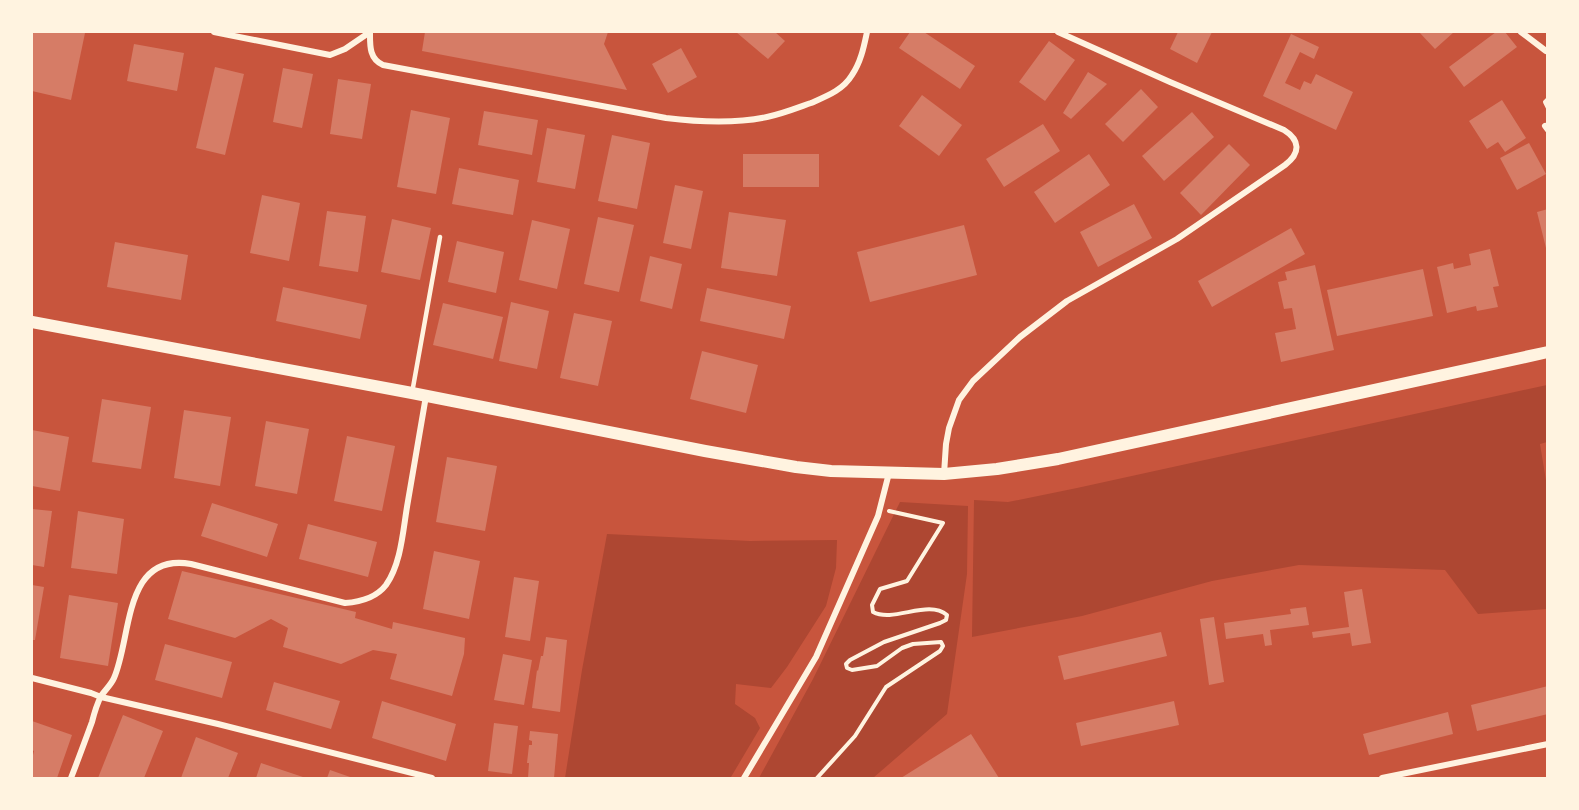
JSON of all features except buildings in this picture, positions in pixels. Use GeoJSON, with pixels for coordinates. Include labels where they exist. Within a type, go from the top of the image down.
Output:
{"type":"FeatureCollection","features":[{"type":"Feature","properties":{"kind":"main road"},"geometry":{"type":"LineString","coordinates":[[32,322],[786,465],[831,471],[889,473],[944,474],[997,470],[1058,459],[1548,352]]}},
{"type":"Feature","properties":{"kind":"street"},"geometry":{"type":"LineString","coordinates":[[214,32],[330,55],[345,49],[370,32]]}},
{"type":"Feature","properties":{"kind":"street"},"geometry":{"type":"LineString","coordinates":[[370,32],[373,56],[375,61],[383,65],[666,118],[708,121],[764,118],[833,94],[852,76],[867,32]]}},
{"type":"Feature","properties":{"kind":"street"},"geometry":{"type":"LineString","coordinates":[[944,474],[949,428],[959,400],[973,381],[1020,337],[1067,302],[1178,239],[1286,165],[1297,150],[1295,140],[1284,130],[1058,32]]}},
{"type":"Feature","properties":{"kind":"street"},"geometry":{"type":"LineString","coordinates":[[1521,32],[1547,51]]}},
{"type":"Feature","properties":{"kind":"street"},"geometry":{"type":"LineString","coordinates":[[71,778],[101,697],[113,681],[119,665],[131,610],[139,587],[151,573],[166,564],[177,562],[191,564],[345,603],[363,600],[382,590],[390,578],[399,553],[426,396]]}},
{"type":"Feature","properties":{"kind":"street"},"geometry":{"type":"LineString","coordinates":[[744,778],[816,657],[880,509],[889,473]]}},
{"type":"Feature","properties":{"kind":"street"},"geometry":{"type":"LineString","coordinates":[[32,678],[432,778]]}},
{"type":"Feature","properties":{"kind":"street"},"geometry":{"type":"LineString","coordinates":[[1382,778],[1548,744]]}},
{"type":"Feature","properties":{"kind":"lane"},"geometry":{"type":"LineString","coordinates":[[412,393],[440,237]]}},
{"type":"Feature","properties":{"kind":"path"},"geometry":{"type":"LineString","coordinates":[[1548,99],[1545,102],[1548,108]]}},
{"type":"Feature","properties":{"kind":"path"},"geometry":{"type":"LineString","coordinates":[[817,778],[855,736],[886,687],[940,651],[943,646],[941,642],[913,644],[902,648],[877,666],[852,670],[847,668],[846,664],[850,660],[884,642],[946,620],[947,615],[943,612],[929,609],[887,615],[873,612],[872,605],[880,589],[907,581],[943,523],[880,509]]}},
{"type":"Feature","properties":{"kind":"shaded area"},"geometry":{"type":"Polygon","coordinates":[[[1547,385],[1547,442],[1540,444],[1548,493],[1547,609],[1478,614],[1445,570],[1299,565],[1212,581],[1082,616],[972,637],[974,500],[1008,502],[1547,385]]]}},
{"type":"Feature","properties":{"kind":"shaded area"},"geometry":{"type":"Polygon","coordinates":[[[900,502],[968,506],[967,574],[947,714],[873,778],[759,778],[813,679],[900,502]]]}},
{"type":"Feature","properties":{"kind":"shaded area"},"geometry":{"type":"Polygon","coordinates":[[[607,534],[750,541],[837,540],[836,568],[826,606],[787,667],[771,688],[736,684],[735,704],[755,718],[760,728],[731,777],[565,778],[607,534]]]}}]}
